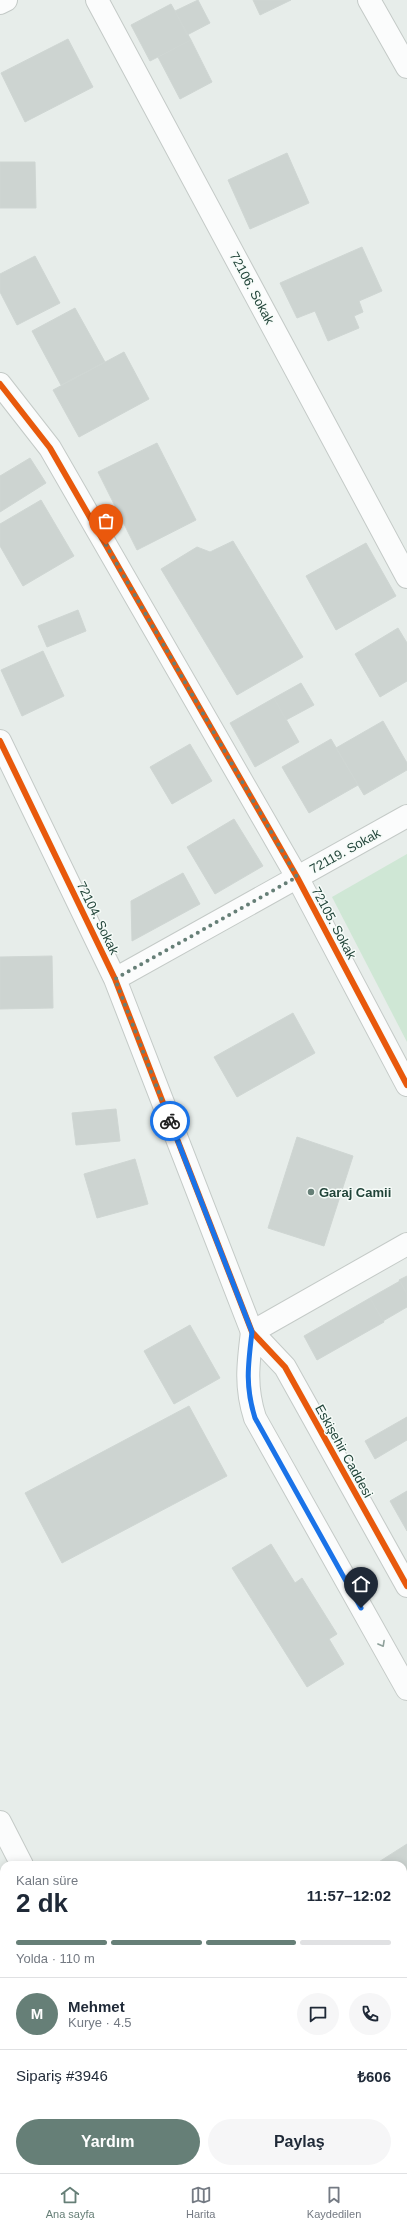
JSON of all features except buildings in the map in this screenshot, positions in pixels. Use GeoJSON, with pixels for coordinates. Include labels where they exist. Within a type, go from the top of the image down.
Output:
{"type":"FeatureCollection","features":[{"type":"Feature","properties":{"kind":"street"},"geometry":{"type":"LineString","coordinates":[[0,3],[6,0]]}},
{"type":"Feature","properties":{"kind":"street","name":"72106. Sokak"},"geometry":{"type":"LineString","coordinates":[[98,0],[407,577]]}},
{"type":"Feature","properties":{"kind":"street"},"geometry":{"type":"LineString","coordinates":[[369,0],[407,67]]}},
{"type":"Feature","properties":{"kind":"street","name":"72105. Sokak"},"geometry":{"type":"LineString","coordinates":[[0,384],[50,448],[297,877],[407,1085]]}},
{"type":"Feature","properties":{"kind":"street","name":"72104. Sokak"},"geometry":{"type":"LineString","coordinates":[[0,741],[115,979],[252,1332]]}},
{"type":"Feature","properties":{"kind":"street","name":"72119. Sokak"},"geometry":{"type":"LineString","coordinates":[[115,979],[407,816]]}},
{"type":"Feature","properties":{"kind":"street"},"geometry":{"type":"LineString","coordinates":[[407,1244],[252,1332],[247,1369],[248,1398],[255,1418],[407,1689]]}},
{"type":"Feature","properties":{"kind":"street","name":"Eskişehir Caddesi"},"geometry":{"type":"LineString","coordinates":[[252,1332],[284,1367],[407,1586]]}},
{"type":"Feature","properties":{"kind":"street"},"geometry":{"type":"LineString","coordinates":[[0,1822],[20,1861]]}},
{"type":"Feature","properties":{"kind":"green space"},"geometry":{"type":"Polygon","coordinates":[[[407,854],[407,1042],[332,897],[407,854]]]}},
{"type":"Feature","properties":{"kind":"cycle path"},"geometry":{"type":"LineString","coordinates":[[0,384],[50,448],[297,877],[407,1085]]}},
{"type":"Feature","properties":{"kind":"cycle path"},"geometry":{"type":"LineString","coordinates":[[0,741],[115,979],[252,1332],[285,1367],[407,1586]]}},
{"type":"Feature","properties":{"kind":"way so far"},"geometry":{"type":"LineString","coordinates":[[106,545],[297,877],[115,979],[170,1121]]}},
{"type":"Feature","properties":{"kind":"place","name":"Garaj Camii"},"geometry":{"type":"Point","coordinates":[311,1192]}},
{"type":"Feature","properties":{"kind":"route"},"geometry":{"type":"LineString","coordinates":[[170,1121],[252,1332],[247,1369],[248,1398],[255,1418],[361,1608]]}}]}
